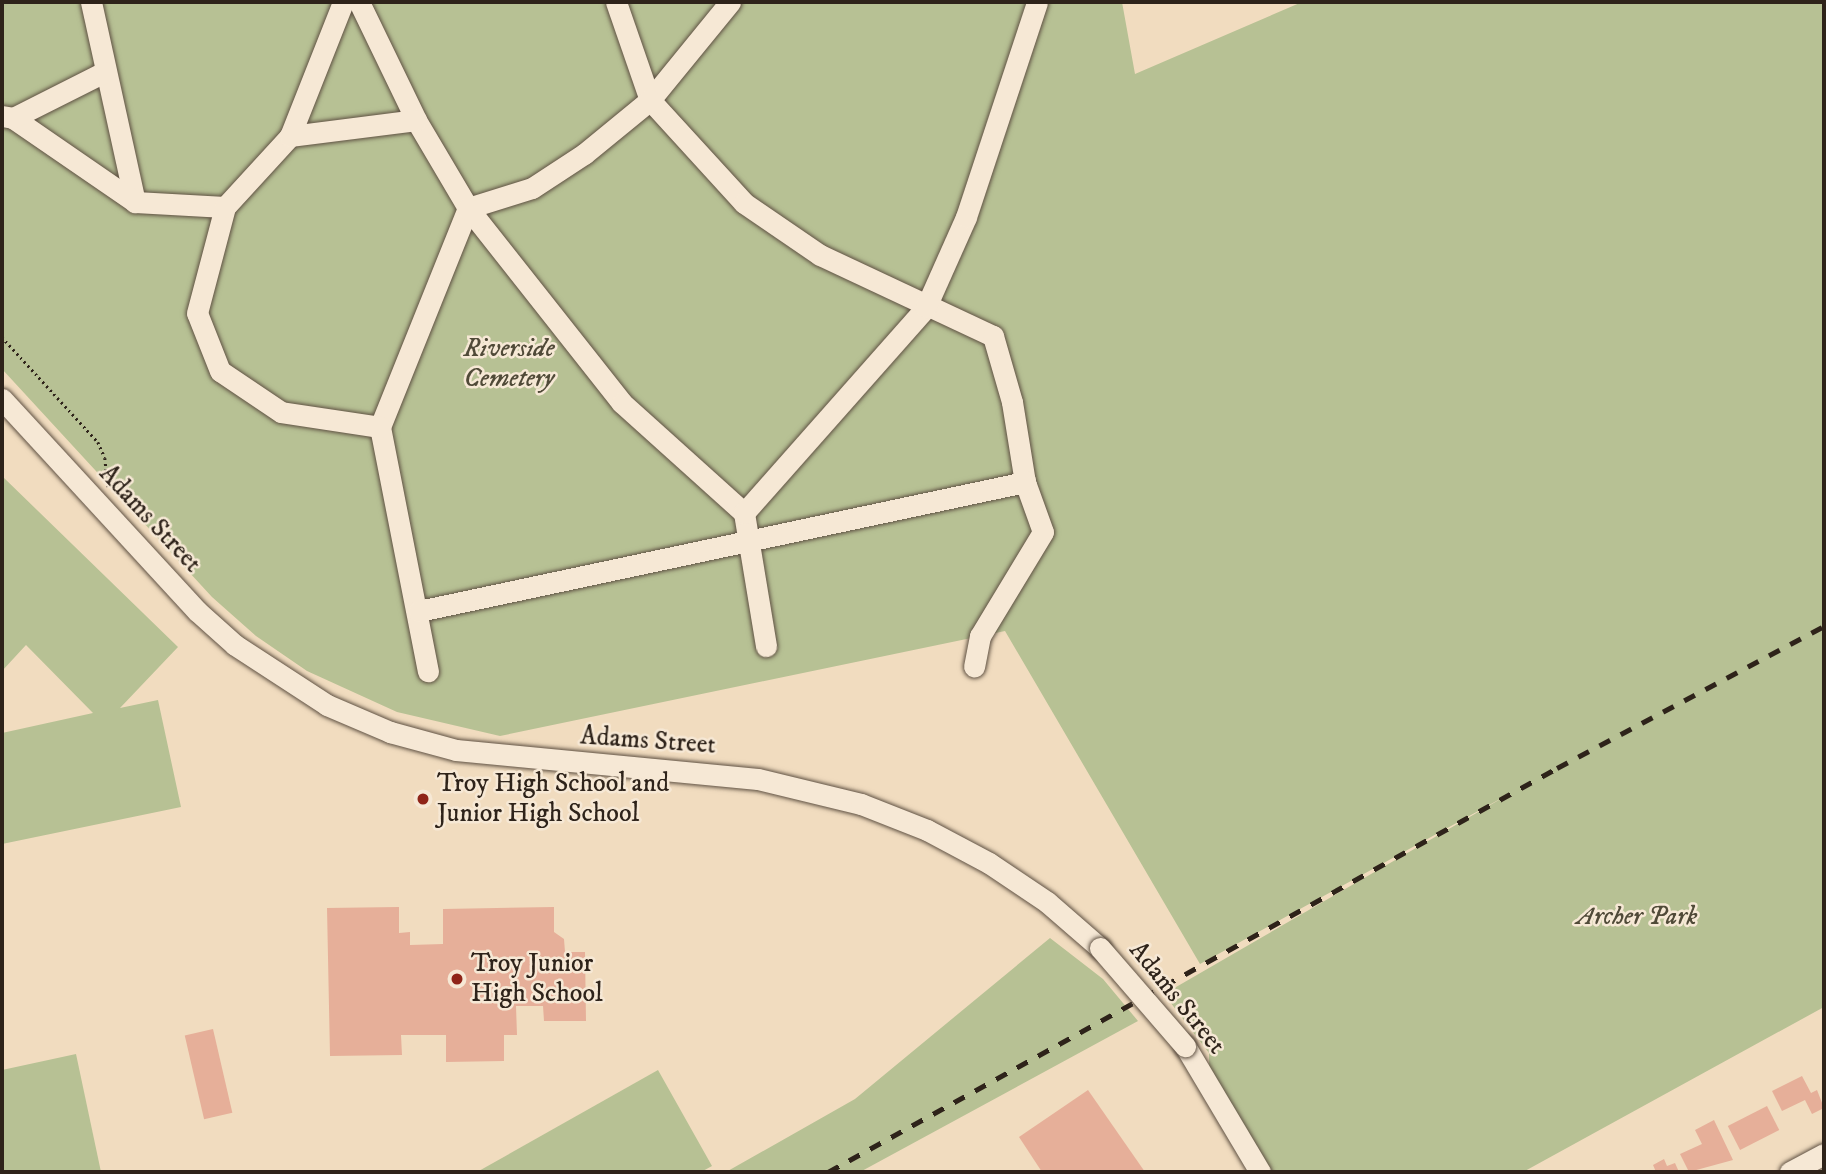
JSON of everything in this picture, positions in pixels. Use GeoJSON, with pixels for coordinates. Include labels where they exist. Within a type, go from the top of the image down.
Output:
{"type":"FeatureCollection","features":[{"type":"Feature","properties":{"kind":"street"},"geometry":{"type":"LineString","coordinates":[[91,2],[104,72],[135,202]]}},
{"type":"Feature","properties":{"kind":"street"},"geometry":{"type":"LineString","coordinates":[[343,2],[290,136],[225,207],[197,313],[220,371],[281,412],[380,427]]}},
{"type":"Feature","properties":{"kind":"street"},"geometry":{"type":"LineString","coordinates":[[359,2],[415,120],[468,208],[622,403],[744,513],[766,646]]}},
{"type":"Feature","properties":{"kind":"street"},"geometry":{"type":"LineString","coordinates":[[615,2],[650,100],[744,203],[820,255],[926,307],[993,336],[1012,402],[1025,482],[1043,532],[979,636],[974,666]]}},
{"type":"Feature","properties":{"kind":"street"},"geometry":{"type":"LineString","coordinates":[[468,208],[532,188],[584,154],[650,100],[730,2]]}},
{"type":"Feature","properties":{"kind":"street"},"geometry":{"type":"LineString","coordinates":[[744,513],[926,307],[967,217],[1037,2]]}},
{"type":"Feature","properties":{"kind":"street"},"geometry":{"type":"LineString","coordinates":[[7,117],[104,72]]}},
{"type":"Feature","properties":{"kind":"street"},"geometry":{"type":"LineString","coordinates":[[7,117],[135,202],[225,207]]}},
{"type":"Feature","properties":{"kind":"street"},"geometry":{"type":"LineString","coordinates":[[290,136],[415,120]]}},
{"type":"Feature","properties":{"kind":"street"},"geometry":{"type":"LineString","coordinates":[[428,671],[419,611],[380,427],[468,208]]}},
{"type":"Feature","properties":{"kind":"street","name":"Adams Street"},"geometry":{"type":"LineString","coordinates":[[2,399],[197,611],[235,645],[327,705],[390,732],[456,750],[758,779],[861,804],[927,830],[989,863],[1047,902],[1100,948],[1185,1046],[1260,1172]]}},
{"type":"Feature","properties":{"kind":"street"},"geometry":{"type":"LineString","coordinates":[[419,611],[1025,482]]}},
{"type":"Feature","properties":{"kind":"street"},"geometry":{"type":"LineString","coordinates":[[1790,1172],[1824,1154]]}},
{"type":"Feature","properties":{"kind":"path"},"geometry":{"type":"LineString","coordinates":[[2,337],[98,442],[105,458],[108,493]]}},
{"type":"Feature","properties":{"kind":"green space"},"geometry":{"type":"Polygon","coordinates":[[[2,2],[1122,2],[1135,74],[1302,2],[1824,2],[1824,1007],[1523,1172],[1260,1172],[1209,1083],[1209,1053],[1164,994],[1511,793],[1200,964],[1005,631],[500,736],[397,712],[307,671],[256,636],[212,597],[2,369],[2,2]]]}},
{"type":"Feature","properties":{"kind":"green space"},"geometry":{"type":"Polygon","coordinates":[[[2,476],[178,647],[120,708],[158,700],[181,807],[2,844],[2,733],[93,713],[26,645],[2,671],[2,476]]]}},
{"type":"Feature","properties":{"kind":"green space"},"geometry":{"type":"Polygon","coordinates":[[[1050,938],[1103,979],[1138,1021],[860,1172],[726,1172],[855,1099],[1050,938]]]}},
{"type":"Feature","properties":{"kind":"green space"},"geometry":{"type":"Polygon","coordinates":[[[76,1054],[101,1172],[2,1172],[2,1070],[76,1054]]]}},
{"type":"Feature","properties":{"kind":"green space"},"geometry":{"type":"Polygon","coordinates":[[[658,1070],[712,1166],[701,1172],[477,1172],[658,1070]]]}},
{"type":"Feature","properties":{"kind":"building","name":"Troy Junior High School"},"geometry":{"type":"Polygon","coordinates":[[[399,907],[399,933],[410,932],[410,945],[443,944],[443,909],[554,907],[554,932],[564,939],[565,952],[585,952],[586,1021],[544,1021],[543,1006],[516,1006],[517,1035],[504,1035],[504,1061],[446,1062],[446,1035],[401,1035],[402,1055],[330,1056],[327,908],[399,907]]]}},
{"type":"Feature","properties":{"kind":"building"},"geometry":{"type":"Polygon","coordinates":[[[213,1029],[232,1113],[204,1119],[185,1036],[213,1029]]]}},
{"type":"Feature","properties":{"kind":"building"},"geometry":{"type":"Polygon","coordinates":[[[1802,1076],[1811,1093],[1817,1090],[1824,1108],[1812,1114],[1805,1100],[1782,1111],[1772,1091],[1802,1076]]]}},
{"type":"Feature","properties":{"kind":"building"},"geometry":{"type":"Polygon","coordinates":[[[1088,1090],[1145,1172],[1042,1172],[1019,1137],[1088,1090]]]}},
{"type":"Feature","properties":{"kind":"building"},"geometry":{"type":"Polygon","coordinates":[[[1767,1106],[1779,1130],[1740,1150],[1728,1126],[1767,1106]]]}},
{"type":"Feature","properties":{"kind":"building"},"geometry":{"type":"Polygon","coordinates":[[[1714,1120],[1733,1160],[1689,1172],[1680,1154],[1702,1144],[1695,1130],[1714,1120]]]}},
{"type":"Feature","properties":{"kind":"building"},"geometry":{"type":"Polygon","coordinates":[[[1664,1159],[1667,1166],[1675,1163],[1679,1172],[1656,1172],[1653,1165],[1664,1159]]]}},
{"type":"Feature","properties":{"kind":"railway"},"geometry":{"type":"LineString","coordinates":[[828,1172],[1557,768],[1824,626]]}},
{"type":"Feature","properties":{"kind":"place","name":"Troy High School and Junior High School"},"geometry":{"type":"Point","coordinates":[423,799]}},
{"type":"Feature","properties":{"kind":"place","name":"Troy Junior High School"},"geometry":{"type":"Point","coordinates":[457,979]}},
{"type":"Feature","properties":{"kind":"park label","name":"Riverside Cemetery"},"geometry":{"type":"Point","coordinates":[509,364]}},
{"type":"Feature","properties":{"kind":"park label","name":"Archer Park"},"geometry":{"type":"Point","coordinates":[1637,917]}}]}
